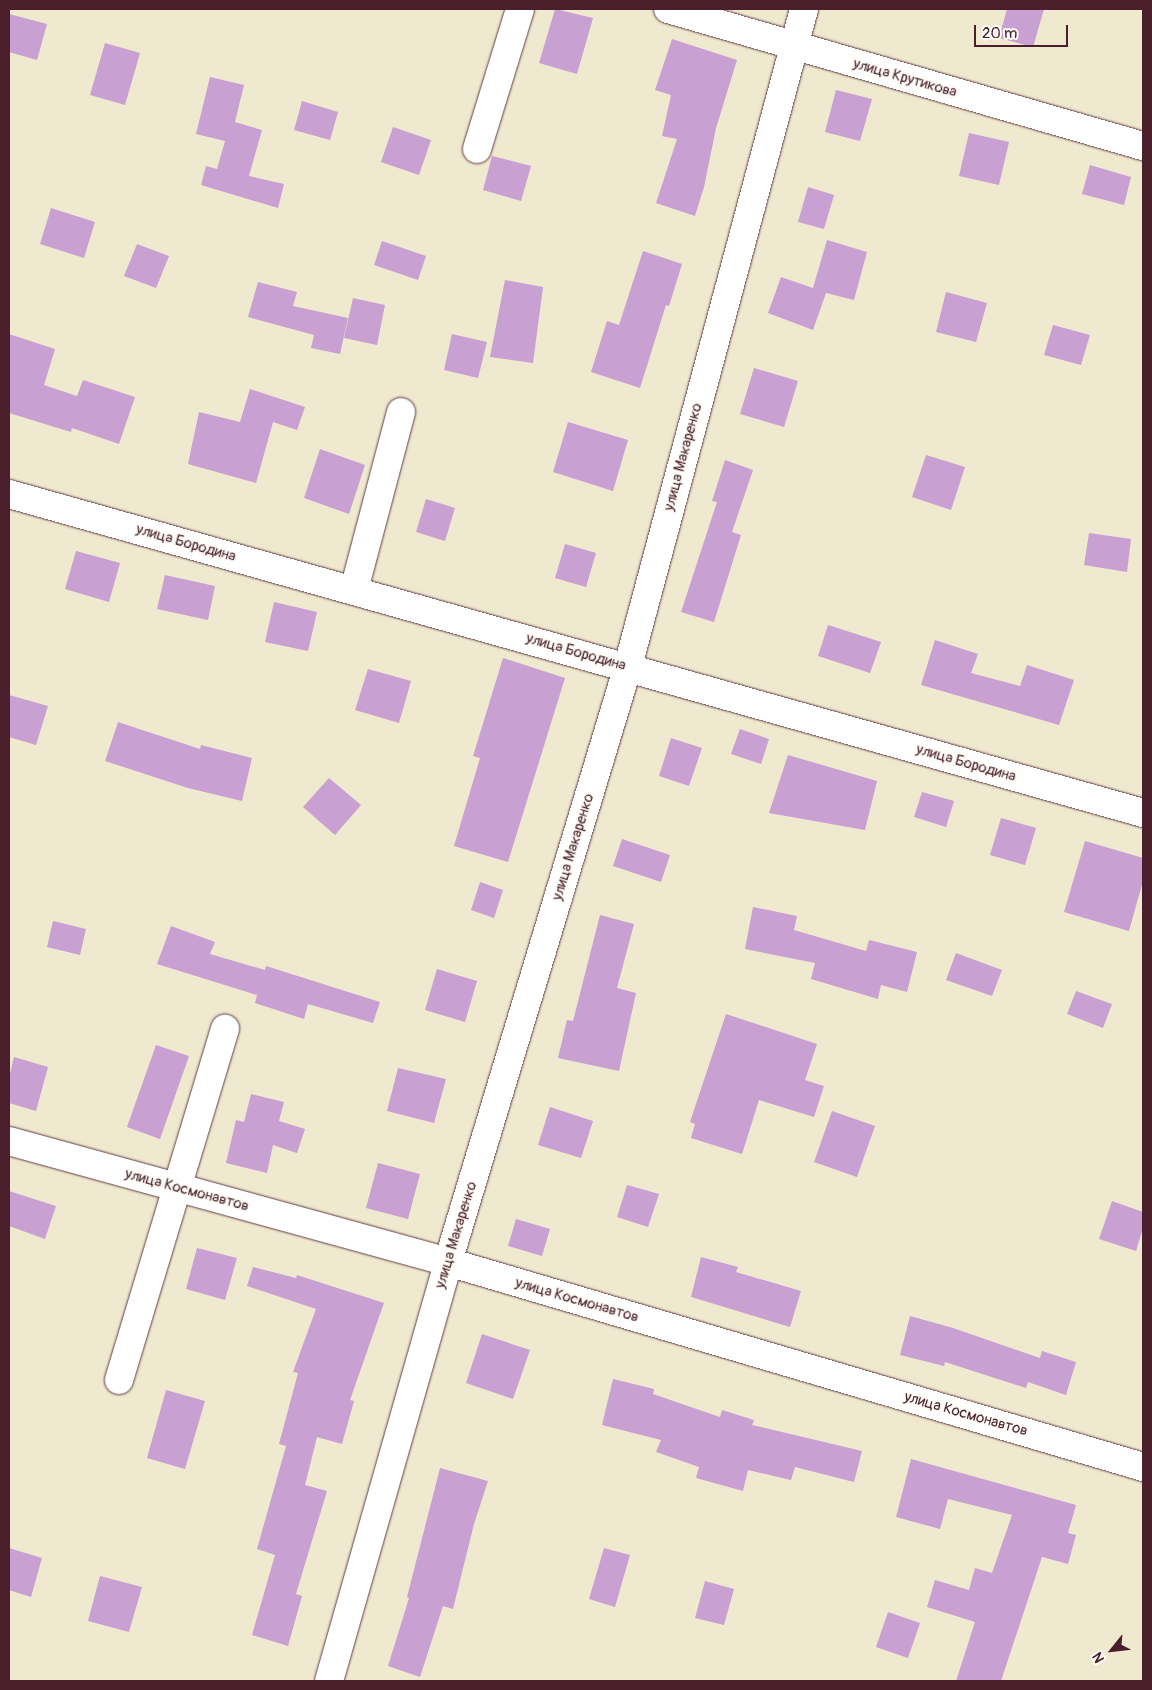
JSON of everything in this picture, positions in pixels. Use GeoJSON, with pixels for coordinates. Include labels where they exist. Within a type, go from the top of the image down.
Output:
{"type":"FeatureCollection","features":[{"type":"Feature","properties":{"kind":"street"},"geometry":{"type":"LineString","coordinates":[[477,149],[520,9]]}},
{"type":"Feature","properties":{"kind":"street","name":"улица Крутикова"},"geometry":{"type":"LineString","coordinates":[[668,9],[1143,146]]}},
{"type":"Feature","properties":{"kind":"street","name":"улица Макаренко"},"geometry":{"type":"LineString","coordinates":[[329,1681],[448,1262],[628,666],[804,9]]}},
{"type":"Feature","properties":{"kind":"street"},"geometry":{"type":"LineString","coordinates":[[354,590],[402,412]]}},
{"type":"Feature","properties":{"kind":"street","name":"улица Бородина"},"geometry":{"type":"LineString","coordinates":[[9,494],[628,666],[1143,813]]}},
{"type":"Feature","properties":{"kind":"street"},"geometry":{"type":"LineString","coordinates":[[119,1380],[226,1029]]}},
{"type":"Feature","properties":{"kind":"street","name":"улица Космонавтов"},"geometry":{"type":"LineString","coordinates":[[9,1141],[448,1262],[1143,1466]]}},
{"type":"Feature","properties":{"kind":"building"},"geometry":{"type":"Polygon","coordinates":[[[555,9],[593,18],[577,74],[539,63],[555,9]]]}},
{"type":"Feature","properties":{"kind":"building"},"geometry":{"type":"Polygon","coordinates":[[[1007,9],[1044,9],[1033,47],[999,38],[1007,9]]]}},
{"type":"Feature","properties":{"kind":"building"},"geometry":{"type":"Polygon","coordinates":[[[9,14],[47,24],[37,60],[9,52],[9,14]]]}},
{"type":"Feature","properties":{"kind":"building"},"geometry":{"type":"Polygon","coordinates":[[[672,39],[737,60],[716,128],[704,187],[695,216],[656,203],[677,139],[662,136],[671,95],[655,90],[672,39]]]}},
{"type":"Feature","properties":{"kind":"building"},"geometry":{"type":"Polygon","coordinates":[[[105,43],[140,53],[125,105],[90,95],[105,43]]]}},
{"type":"Feature","properties":{"kind":"building"},"geometry":{"type":"Polygon","coordinates":[[[210,77],[244,85],[235,122],[262,130],[249,176],[284,184],[278,208],[201,185],[206,166],[217,169],[225,141],[196,134],[210,77]]]}},
{"type":"Feature","properties":{"kind":"building"},"geometry":{"type":"Polygon","coordinates":[[[836,90],[872,99],[860,141],[825,132],[836,90]]]}},
{"type":"Feature","properties":{"kind":"building"},"geometry":{"type":"Polygon","coordinates":[[[302,101],[338,112],[330,140],[294,130],[302,101]]]}},
{"type":"Feature","properties":{"kind":"building"},"geometry":{"type":"Polygon","coordinates":[[[393,127],[431,140],[419,175],[381,162],[393,127]]]}},
{"type":"Feature","properties":{"kind":"building"},"geometry":{"type":"Polygon","coordinates":[[[969,133],[1009,142],[999,185],[959,176],[969,133]]]}},
{"type":"Feature","properties":{"kind":"building"},"geometry":{"type":"Polygon","coordinates":[[[492,156],[531,166],[521,201],[483,190],[492,156]]]}},
{"type":"Feature","properties":{"kind":"building"},"geometry":{"type":"Polygon","coordinates":[[[1090,165],[1131,177],[1124,205],[1082,194],[1090,165]]]}},
{"type":"Feature","properties":{"kind":"building"},"geometry":{"type":"Polygon","coordinates":[[[808,187],[834,195],[824,229],[798,222],[808,187]]]}},
{"type":"Feature","properties":{"kind":"building"},"geometry":{"type":"Polygon","coordinates":[[[51,208],[95,222],[84,258],[40,244],[51,208]]]}},
{"type":"Feature","properties":{"kind":"building"},"geometry":{"type":"Polygon","coordinates":[[[827,240],[867,252],[854,300],[826,293],[813,330],[768,313],[781,277],[813,288],[827,240]]]}},
{"type":"Feature","properties":{"kind":"building"},"geometry":{"type":"Polygon","coordinates":[[[382,241],[426,256],[418,280],[374,265],[382,241]]]}},
{"type":"Feature","properties":{"kind":"building"},"geometry":{"type":"Polygon","coordinates":[[[137,244],[169,256],[156,288],[124,276],[137,244]]]}},
{"type":"Feature","properties":{"kind":"building"},"geometry":{"type":"Polygon","coordinates":[[[643,251],[682,264],[669,306],[666,305],[640,388],[591,372],[607,321],[619,325],[643,251]]]}},
{"type":"Feature","properties":{"kind":"building"},"geometry":{"type":"Polygon","coordinates":[[[505,280],[543,287],[533,363],[490,357],[505,280]]]}},
{"type":"Feature","properties":{"kind":"building"},"geometry":{"type":"Polygon","coordinates":[[[258,282],[297,292],[293,306],[348,318],[340,354],[311,348],[314,335],[248,317],[258,282]]]}},
{"type":"Feature","properties":{"kind":"building"},"geometry":{"type":"Polygon","coordinates":[[[946,292],[987,303],[976,342],[936,332],[946,292]]]}},
{"type":"Feature","properties":{"kind":"building"},"geometry":{"type":"Polygon","coordinates":[[[353,298],[385,305],[377,345],[344,338],[353,298]]]}},
{"type":"Feature","properties":{"kind":"building"},"geometry":{"type":"Polygon","coordinates":[[[1053,325],[1090,335],[1081,365],[1044,355],[1053,325]]]}},
{"type":"Feature","properties":{"kind":"building"},"geometry":{"type":"Polygon","coordinates":[[[9,334],[55,349],[44,385],[77,396],[83,380],[135,397],[119,444],[72,428],[71,432],[9,413],[9,334]]]}},
{"type":"Feature","properties":{"kind":"building"},"geometry":{"type":"Polygon","coordinates":[[[452,334],[487,342],[478,378],[444,370],[452,334]]]}},
{"type":"Feature","properties":{"kind":"building"},"geometry":{"type":"Polygon","coordinates":[[[754,368],[798,381],[784,427],[740,414],[754,368]]]}},
{"type":"Feature","properties":{"kind":"building"},"geometry":{"type":"Polygon","coordinates":[[[250,389],[305,407],[297,430],[273,422],[256,483],[188,464],[199,412],[240,422],[250,389]]]}},
{"type":"Feature","properties":{"kind":"building"},"geometry":{"type":"Polygon","coordinates":[[[568,422],[628,440],[613,491],[553,472],[568,422]]]}},
{"type":"Feature","properties":{"kind":"building"},"geometry":{"type":"Polygon","coordinates":[[[320,449],[365,465],[349,514],[304,498],[320,449]]]}},
{"type":"Feature","properties":{"kind":"building"},"geometry":{"type":"Polygon","coordinates":[[[926,455],[965,467],[951,510],[912,497],[926,455]]]}},
{"type":"Feature","properties":{"kind":"building"},"geometry":{"type":"Polygon","coordinates":[[[725,460],[753,470],[732,532],[741,535],[714,622],[681,612],[717,502],[712,501],[725,460]]]}},
{"type":"Feature","properties":{"kind":"building"},"geometry":{"type":"Polygon","coordinates":[[[426,499],[455,508],[445,541],[416,532],[426,499]]]}},
{"type":"Feature","properties":{"kind":"building"},"geometry":{"type":"Polygon","coordinates":[[[1089,533],[1131,539],[1127,572],[1084,565],[1089,533]]]}},
{"type":"Feature","properties":{"kind":"building"},"geometry":{"type":"Polygon","coordinates":[[[565,544],[596,553],[586,587],[555,578],[565,544]]]}},
{"type":"Feature","properties":{"kind":"building"},"geometry":{"type":"Polygon","coordinates":[[[76,551],[120,563],[109,602],[65,589],[76,551]]]}},
{"type":"Feature","properties":{"kind":"building"},"geometry":{"type":"Polygon","coordinates":[[[165,575],[215,586],[208,620],[157,609],[165,575]]]}},
{"type":"Feature","properties":{"kind":"building"},"geometry":{"type":"Polygon","coordinates":[[[274,602],[317,612],[308,651],[265,642],[274,602]]]}},
{"type":"Feature","properties":{"kind":"building"},"geometry":{"type":"Polygon","coordinates":[[[828,625],[881,642],[870,673],[818,656],[828,625]]]}},
{"type":"Feature","properties":{"kind":"building"},"geometry":{"type":"Polygon","coordinates":[[[935,640],[978,654],[971,673],[1020,686],[1027,665],[1074,680],[1059,725],[921,685],[935,640]]]}},
{"type":"Feature","properties":{"kind":"building"},"geometry":{"type":"Polygon","coordinates":[[[503,658],[565,678],[508,862],[454,846],[480,758],[473,756],[503,658]]]}},
{"type":"Feature","properties":{"kind":"building"},"geometry":{"type":"Polygon","coordinates":[[[368,669],[411,681],[399,723],[355,710],[368,669]]]}},
{"type":"Feature","properties":{"kind":"building"},"geometry":{"type":"Polygon","coordinates":[[[9,695],[48,706],[36,745],[9,737],[9,695]]]}},
{"type":"Feature","properties":{"kind":"building"},"geometry":{"type":"Polygon","coordinates":[[[118,722],[200,749],[201,745],[252,758],[242,801],[188,788],[105,761],[118,722]]]}},
{"type":"Feature","properties":{"kind":"building"},"geometry":{"type":"Polygon","coordinates":[[[740,729],[769,739],[761,764],[731,754],[740,729]]]}},
{"type":"Feature","properties":{"kind":"building"},"geometry":{"type":"Polygon","coordinates":[[[671,738],[702,748],[689,786],[659,776],[671,738]]]}},
{"type":"Feature","properties":{"kind":"building"},"geometry":{"type":"Polygon","coordinates":[[[788,755],[877,781],[865,830],[769,813],[788,755]]]}},
{"type":"Feature","properties":{"kind":"building"},"geometry":{"type":"Polygon","coordinates":[[[329,778],[361,805],[335,835],[303,807],[329,778]]]}},
{"type":"Feature","properties":{"kind":"building"},"geometry":{"type":"Polygon","coordinates":[[[922,792],[954,801],[946,827],[914,817],[922,792]]]}},
{"type":"Feature","properties":{"kind":"building"},"geometry":{"type":"Polygon","coordinates":[[[1001,818],[1036,828],[1025,865],[990,855],[1001,818]]]}},
{"type":"Feature","properties":{"kind":"building"},"geometry":{"type":"Polygon","coordinates":[[[622,839],[670,855],[661,882],[613,866],[622,839]]]}},
{"type":"Feature","properties":{"kind":"building"},"geometry":{"type":"Polygon","coordinates":[[[1085,841],[1143,858],[1143,881],[1129,931],[1064,912],[1085,841]]]}},
{"type":"Feature","properties":{"kind":"building"},"geometry":{"type":"Polygon","coordinates":[[[480,882],[503,890],[494,918],[471,910],[480,882]]]}},
{"type":"Feature","properties":{"kind":"building"},"geometry":{"type":"Polygon","coordinates":[[[753,907],[797,916],[794,930],[866,951],[869,940],[917,952],[907,992],[881,985],[878,999],[811,979],[815,963],[745,949],[753,907]]]}},
{"type":"Feature","properties":{"kind":"building"},"geometry":{"type":"Polygon","coordinates":[[[600,915],[634,924],[617,988],[636,993],[619,1071],[558,1058],[567,1020],[573,1021],[600,915]]]}},
{"type":"Feature","properties":{"kind":"building"},"geometry":{"type":"Polygon","coordinates":[[[53,921],[86,929],[80,955],[47,947],[53,921]]]}},
{"type":"Feature","properties":{"kind":"building"},"geometry":{"type":"Polygon","coordinates":[[[171,926],[215,942],[210,954],[265,970],[266,966],[380,1002],[373,1023],[308,1004],[304,1019],[255,1003],[257,995],[157,964],[171,926]]]}},
{"type":"Feature","properties":{"kind":"building"},"geometry":{"type":"Polygon","coordinates":[[[956,953],[1002,970],[992,996],[946,980],[956,953]]]}},
{"type":"Feature","properties":{"kind":"building"},"geometry":{"type":"Polygon","coordinates":[[[437,969],[477,981],[465,1022],[425,1010],[437,969]]]}},
{"type":"Feature","properties":{"kind":"building"},"geometry":{"type":"Polygon","coordinates":[[[1076,991],[1112,1004],[1103,1028],[1067,1014],[1076,991]]]}},
{"type":"Feature","properties":{"kind":"building"},"geometry":{"type":"Polygon","coordinates":[[[726,1014],[817,1044],[805,1080],[824,1086],[814,1117],[759,1100],[742,1154],[691,1138],[695,1124],[690,1122],[726,1014]]]}},
{"type":"Feature","properties":{"kind":"building"},"geometry":{"type":"Polygon","coordinates":[[[156,1045],[189,1056],[160,1139],[127,1127],[156,1045]]]}},
{"type":"Feature","properties":{"kind":"building"},"geometry":{"type":"Polygon","coordinates":[[[14,1057],[48,1067],[36,1111],[9,1103],[9,1077],[14,1057]]]}},
{"type":"Feature","properties":{"kind":"building"},"geometry":{"type":"Polygon","coordinates":[[[398,1068],[446,1079],[434,1123],[387,1111],[398,1068]]]}},
{"type":"Feature","properties":{"kind":"building"},"geometry":{"type":"Polygon","coordinates":[[[251,1094],[284,1102],[279,1121],[305,1129],[297,1153],[273,1145],[267,1173],[226,1163],[236,1120],[244,1122],[251,1094]]]}},
{"type":"Feature","properties":{"kind":"building"},"geometry":{"type":"Polygon","coordinates":[[[550,1107],[593,1121],[581,1158],[538,1145],[550,1107]]]}},
{"type":"Feature","properties":{"kind":"building"},"geometry":{"type":"Polygon","coordinates":[[[832,1111],[875,1126],[857,1177],[814,1162],[832,1111]]]}},
{"type":"Feature","properties":{"kind":"building"},"geometry":{"type":"Polygon","coordinates":[[[378,1163],[420,1174],[408,1219],[366,1208],[378,1163]]]}},
{"type":"Feature","properties":{"kind":"building"},"geometry":{"type":"Polygon","coordinates":[[[627,1185],[659,1194],[648,1227],[617,1217],[627,1185]]]}},
{"type":"Feature","properties":{"kind":"building"},"geometry":{"type":"Polygon","coordinates":[[[9,1191],[56,1206],[45,1239],[9,1226],[9,1191]]]}},
{"type":"Feature","properties":{"kind":"building"},"geometry":{"type":"Polygon","coordinates":[[[1112,1201],[1143,1212],[1143,1228],[1136,1251],[1099,1239],[1112,1201]]]}},
{"type":"Feature","properties":{"kind":"building"},"geometry":{"type":"Polygon","coordinates":[[[516,1219],[550,1229],[542,1256],[508,1246],[516,1219]]]}},
{"type":"Feature","properties":{"kind":"building"},"geometry":{"type":"Polygon","coordinates":[[[197,1248],[237,1258],[225,1300],[186,1289],[197,1248]]]}},
{"type":"Feature","properties":{"kind":"building"},"geometry":{"type":"Polygon","coordinates":[[[701,1257],[738,1267],[736,1272],[801,1291],[790,1327],[691,1297],[701,1257]]]}},
{"type":"Feature","properties":{"kind":"building"},"geometry":{"type":"Polygon","coordinates":[[[253,1267],[296,1278],[297,1275],[384,1303],[350,1400],[354,1401],[342,1444],[317,1437],[305,1485],[327,1491],[296,1594],[302,1596],[288,1646],[252,1635],[275,1555],[257,1549],[286,1446],[279,1444],[298,1373],[293,1372],[316,1309],[247,1286],[253,1267]]]}},
{"type":"Feature","properties":{"kind":"building"},"geometry":{"type":"Polygon","coordinates":[[[910,1316],[953,1328],[1040,1358],[1042,1351],[1076,1362],[1066,1395],[1028,1382],[1026,1388],[945,1362],[944,1366],[900,1355],[910,1316]]]}},
{"type":"Feature","properties":{"kind":"building"},"geometry":{"type":"Polygon","coordinates":[[[482,1334],[530,1350],[513,1399],[466,1383],[482,1334]]]}},
{"type":"Feature","properties":{"kind":"building"},"geometry":{"type":"Polygon","coordinates":[[[613,1379],[654,1389],[653,1394],[720,1417],[722,1410],[754,1420],[752,1425],[862,1451],[854,1482],[795,1467],[791,1480],[748,1470],[743,1491],[696,1478],[699,1467],[656,1452],[661,1440],[602,1425],[613,1379]]]}},
{"type":"Feature","properties":{"kind":"building"},"geometry":{"type":"Polygon","coordinates":[[[166,1390],[205,1401],[185,1469],[147,1458],[166,1390]]]}},
{"type":"Feature","properties":{"kind":"building"},"geometry":{"type":"Polygon","coordinates":[[[911,1459],[1076,1505],[1068,1533],[1076,1535],[1068,1564],[1042,1557],[1001,1681],[956,1681],[975,1622],[927,1607],[935,1580],[969,1590],[975,1568],[992,1573],[1012,1515],[948,1499],[940,1529],[896,1517],[911,1459]]]}},
{"type":"Feature","properties":{"kind":"building"},"geometry":{"type":"Polygon","coordinates":[[[440,1468],[488,1481],[474,1524],[453,1609],[443,1606],[420,1677],[388,1666],[409,1598],[407,1597],[440,1468]]]}},
{"type":"Feature","properties":{"kind":"building"},"geometry":{"type":"Polygon","coordinates":[[[9,1548],[42,1558],[31,1597],[9,1590],[9,1548]]]}},
{"type":"Feature","properties":{"kind":"building"},"geometry":{"type":"Polygon","coordinates":[[[604,1548],[630,1555],[615,1607],[589,1599],[604,1548]]]}},
{"type":"Feature","properties":{"kind":"building"},"geometry":{"type":"Polygon","coordinates":[[[100,1576],[142,1587],[129,1632],[88,1621],[100,1576]]]}},
{"type":"Feature","properties":{"kind":"building"},"geometry":{"type":"Polygon","coordinates":[[[705,1581],[734,1589],[724,1625],[695,1618],[705,1581]]]}},
{"type":"Feature","properties":{"kind":"building"},"geometry":{"type":"Polygon","coordinates":[[[888,1612],[920,1623],[908,1658],[876,1647],[888,1612]]]}}]}
